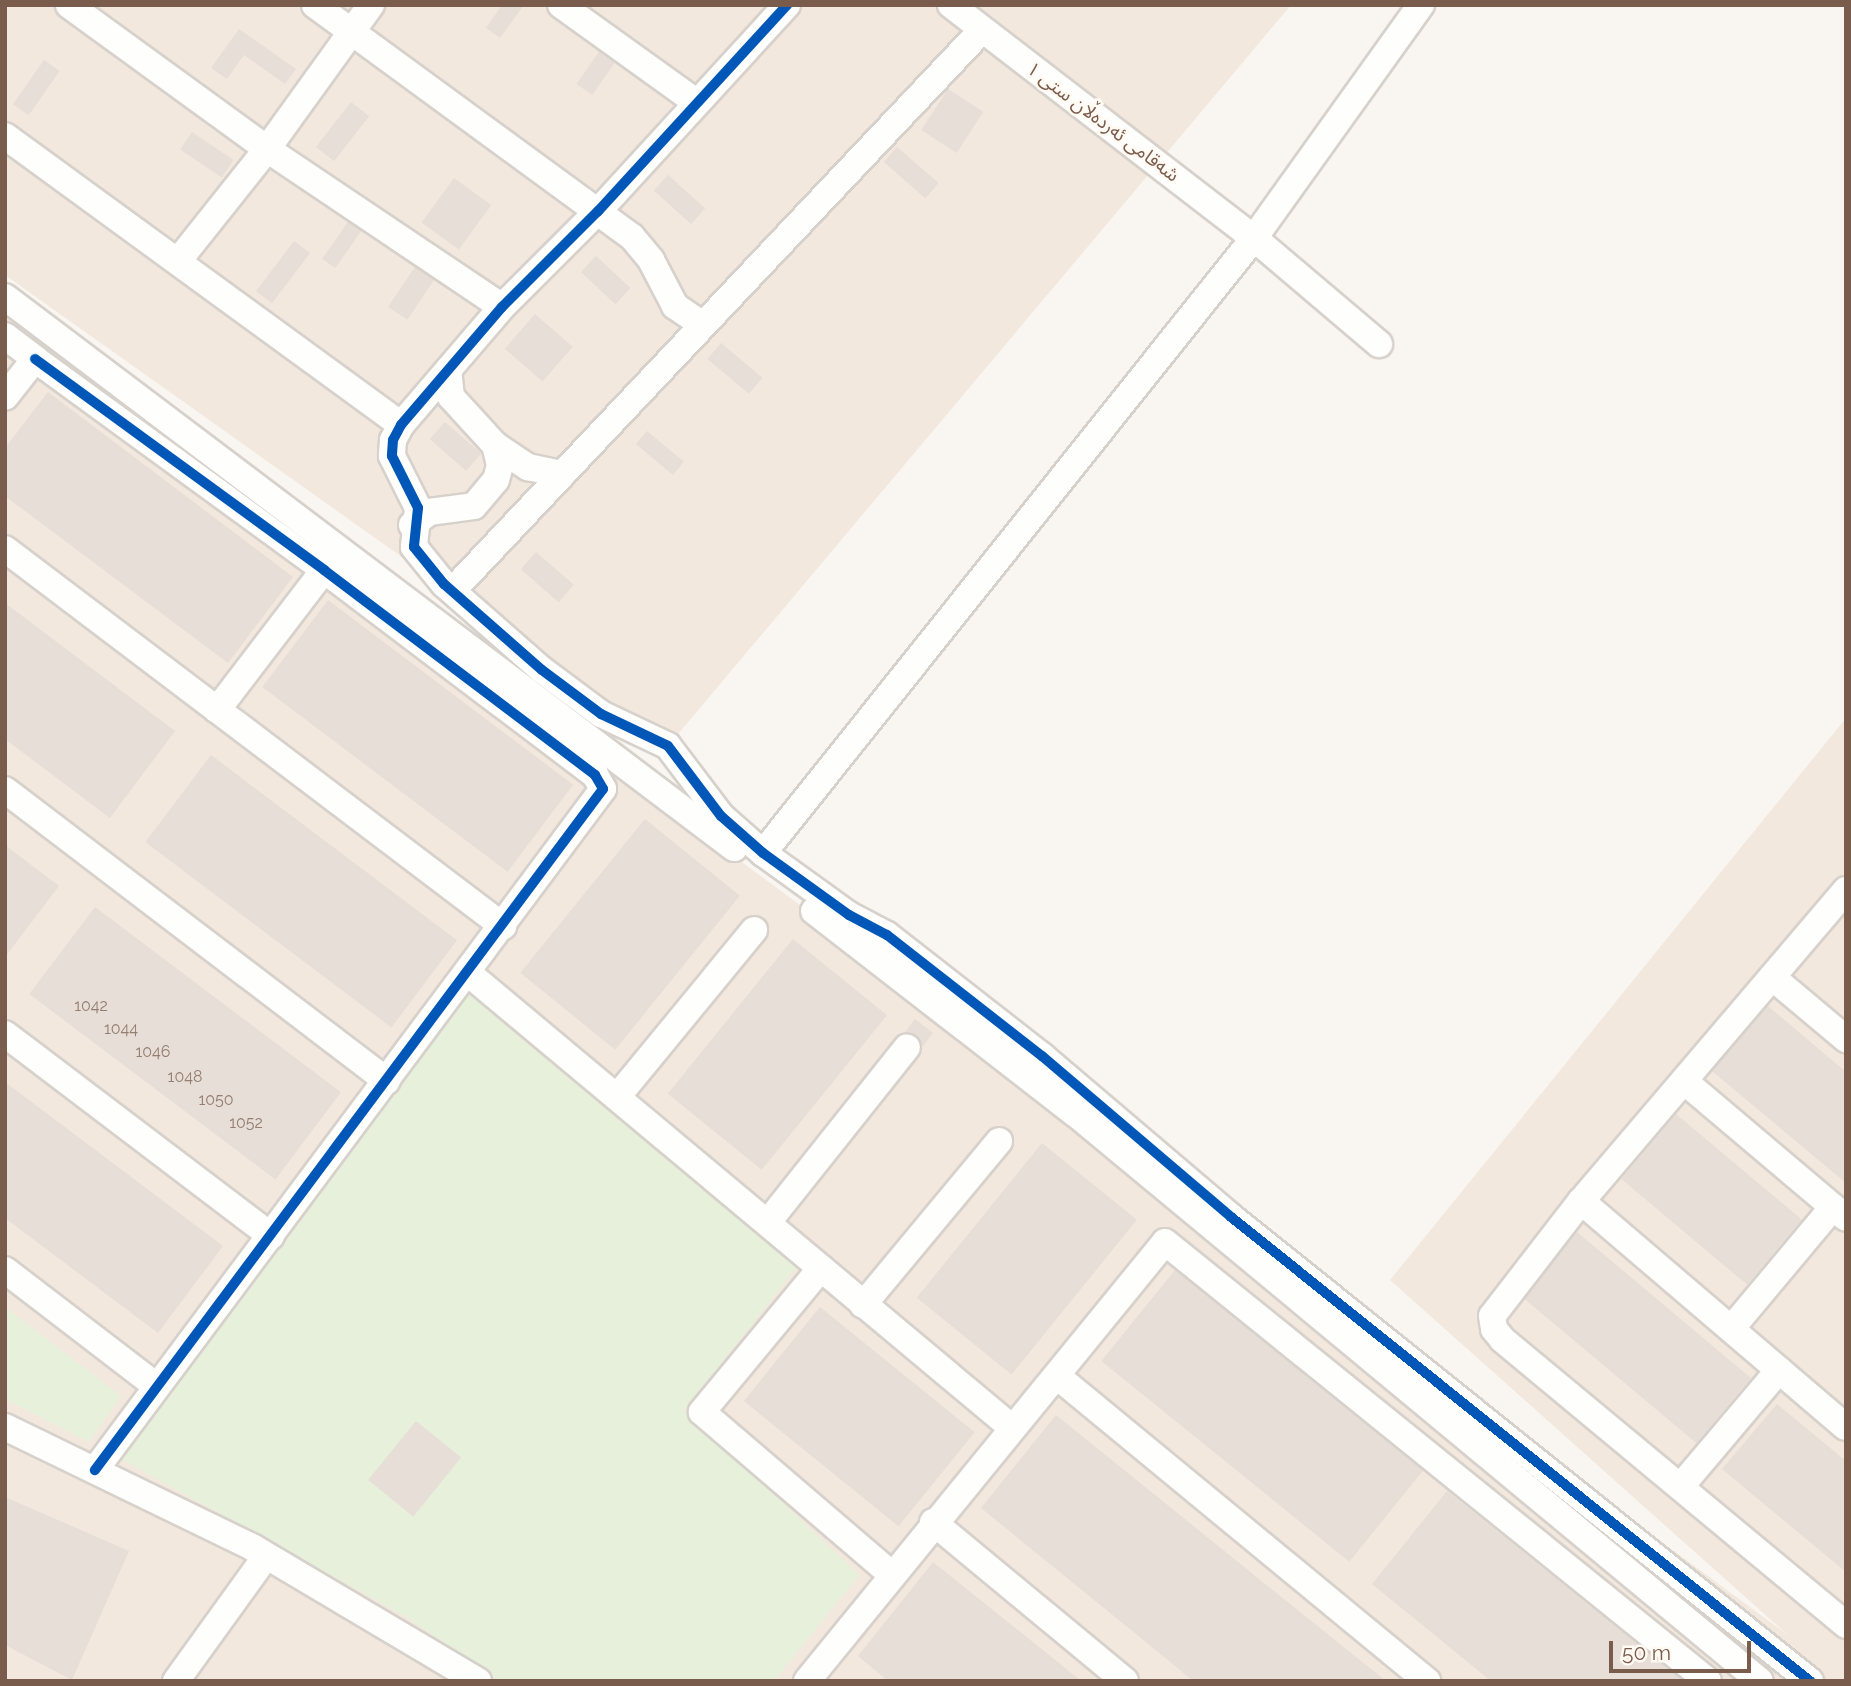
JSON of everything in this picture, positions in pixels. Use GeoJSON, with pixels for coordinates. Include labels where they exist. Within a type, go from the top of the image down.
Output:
{"type":"FeatureCollection","features":[{"type":"Feature","properties":{"kind":"street"},"geometry":{"type":"LineString","coordinates":[[69,5],[267,149],[502,307]]}},
{"type":"Feature","properties":{"kind":"street"},"geometry":{"type":"LineString","coordinates":[[315,5],[632,237],[651,260],[675,306],[702,324]]}},
{"type":"Feature","properties":{"kind":"street"},"geometry":{"type":"LineString","coordinates":[[178,261],[267,149],[371,5]]}},
{"type":"Feature","properties":{"kind":"street"},"geometry":{"type":"LineString","coordinates":[[561,5],[696,102]]}},
{"type":"Feature","properties":{"kind":"street"},"geometry":{"type":"LineString","coordinates":[[787,5],[598,211],[502,307],[401,425],[393,440],[392,456],[418,508],[413,524],[414,547],[453,590],[542,670],[601,714],[668,746],[721,816],[763,853],[849,915],[887,935],[1022,1040],[1231,1217],[1810,1681]]}},
{"type":"Feature","properties":{"kind":"street","name":"شەقامی ئەردەڵان ستی ١"},"geometry":{"type":"LineString","coordinates":[[951,5],[1254,238],[1379,344]]}},
{"type":"Feature","properties":{"kind":"street"},"geometry":{"type":"LineString","coordinates":[[763,853],[1254,238],[1421,5]]}},
{"type":"Feature","properties":{"kind":"street"},"geometry":{"type":"LineString","coordinates":[[453,590],[982,30]]}},
{"type":"Feature","properties":{"kind":"street"},"geometry":{"type":"LineString","coordinates":[[5,136],[401,425]]}},
{"type":"Feature","properties":{"kind":"street"},"geometry":{"type":"LineString","coordinates":[[5,297],[637,773],[1076,1114],[1760,1681]]}},
{"type":"Feature","properties":{"kind":"street"},"geometry":{"type":"LineString","coordinates":[[5,336],[324,570],[601,783],[600,796],[95,1470]]}},
{"type":"Feature","properties":{"kind":"street"},"geometry":{"type":"LineString","coordinates":[[5,397],[35,359]]}},
{"type":"Feature","properties":{"kind":"street"},"geometry":{"type":"LineString","coordinates":[[448,370],[451,397],[495,445],[528,467],[562,474]]}},
{"type":"Feature","properties":{"kind":"street"},"geometry":{"type":"LineString","coordinates":[[474,506],[496,480],[500,465],[495,445]]}},
{"type":"Feature","properties":{"kind":"street"},"geometry":{"type":"LineString","coordinates":[[413,524],[429,512],[474,506],[500,515],[526,512]]}},
{"type":"Feature","properties":{"kind":"street"},"geometry":{"type":"LineString","coordinates":[[5,549],[503,926]]}},
{"type":"Feature","properties":{"kind":"street"},"geometry":{"type":"LineString","coordinates":[[217,710],[324,570]]}},
{"type":"Feature","properties":{"kind":"street"},"geometry":{"type":"LineString","coordinates":[[5,790],[387,1081]]}},
{"type":"Feature","properties":{"kind":"street"},"geometry":{"type":"LineString","coordinates":[[1846,890],[1581,1201],[1497,1304],[1492,1316],[1494,1329],[1846,1625]]}},
{"type":"Feature","properties":{"kind":"street"},"geometry":{"type":"LineString","coordinates":[[617,1097],[754,930]]}},
{"type":"Feature","properties":{"kind":"street"},"geometry":{"type":"LineString","coordinates":[[468,973],[1011,1427]]}},
{"type":"Feature","properties":{"kind":"street"},"geometry":{"type":"LineString","coordinates":[[1772,977],[1846,1039]]}},
{"type":"Feature","properties":{"kind":"street"},"geometry":{"type":"LineString","coordinates":[[5,1034],[271,1236]]}},
{"type":"Feature","properties":{"kind":"street"},"geometry":{"type":"LineString","coordinates":[[768,1222],[907,1046]]}},
{"type":"Feature","properties":{"kind":"street"},"geometry":{"type":"LineString","coordinates":[[1684,1081],[1839,1212],[1731,1329]]}},
{"type":"Feature","properties":{"kind":"street"},"geometry":{"type":"LineString","coordinates":[[863,1305],[999,1141]]}},
{"type":"Feature","properties":{"kind":"street"},"geometry":{"type":"LineString","coordinates":[[1581,1201],[1843,1421]]}},
{"type":"Feature","properties":{"kind":"street"},"geometry":{"type":"LineString","coordinates":[[815,1678],[933,1522],[1057,1376],[1165,1242],[1708,1681]]}},
{"type":"Feature","properties":{"kind":"street"},"geometry":{"type":"LineString","coordinates":[[821,1268],[702,1412],[891,1575]]}},
{"type":"Feature","properties":{"kind":"street"},"geometry":{"type":"LineString","coordinates":[[5,1270],[156,1386]]}},
{"type":"Feature","properties":{"kind":"street"},"geometry":{"type":"LineString","coordinates":[[1681,1486],[1779,1370]]}},
{"type":"Feature","properties":{"kind":"street"},"geometry":{"type":"LineString","coordinates":[[1057,1376],[1427,1681]]}},
{"type":"Feature","properties":{"kind":"street"},"geometry":{"type":"LineString","coordinates":[[5,1427],[265,1556],[478,1681]]}},
{"type":"Feature","properties":{"kind":"street"},"geometry":{"type":"LineString","coordinates":[[933,1522],[1125,1681]]}},
{"type":"Feature","properties":{"kind":"street"},"geometry":{"type":"LineString","coordinates":[[176,1681],[265,1556]]}},
{"type":"Feature","properties":{"kind":"shaded area"},"geometry":{"type":"Polygon","coordinates":[[[5,5],[1291,5],[668,746],[5,275],[5,5]]]}},
{"type":"Feature","properties":{"kind":"shaded area"},"geometry":{"type":"Polygon","coordinates":[[[5,280],[264,509],[1789,1636],[1390,1280],[1846,718],[1846,1681],[5,1681],[5,280]]]}},
{"type":"Feature","properties":{"kind":"green space"},"geometry":{"type":"Polygon","coordinates":[[[472,986],[798,1265],[685,1410],[859,1575],[774,1681],[499,1681],[406,1617],[119,1458],[472,986]]]}},
{"type":"Feature","properties":{"kind":"green space"},"geometry":{"type":"Polygon","coordinates":[[[5,1307],[121,1396],[89,1442],[5,1399],[5,1307]]]}},
{"type":"Feature","properties":{"kind":"building"},"geometry":{"type":"Polygon","coordinates":[[[502,5],[524,5],[500,38],[486,28],[502,5]]]}},
{"type":"Feature","properties":{"kind":"building"},"geometry":{"type":"Polygon","coordinates":[[[239,29],[296,69],[285,84],[244,55],[227,79],[211,68],[239,29]]]}},
{"type":"Feature","properties":{"kind":"building"},"geometry":{"type":"Polygon","coordinates":[[[599,52],[615,63],[592,95],[577,84],[599,52]]]}},
{"type":"Feature","properties":{"kind":"building"},"geometry":{"type":"Polygon","coordinates":[[[44,60],[60,71],[29,115],[13,104],[44,60]]]}},
{"type":"Feature","properties":{"kind":"building"},"geometry":{"type":"Polygon","coordinates":[[[948,89],[983,112],[957,153],[921,130],[948,89]]]}},
{"type":"Feature","properties":{"kind":"building"},"geometry":{"type":"Polygon","coordinates":[[[351,102],[369,116],[334,161],[316,147],[351,102]]]}},
{"type":"Feature","properties":{"kind":"building"},"geometry":{"type":"Polygon","coordinates":[[[192,132],[233,160],[222,177],[180,149],[192,132]]]}},
{"type":"Feature","properties":{"kind":"building"},"geometry":{"type":"Polygon","coordinates":[[[897,147],[939,183],[925,198],[884,162],[897,147]]]}},
{"type":"Feature","properties":{"kind":"building"},"geometry":{"type":"Polygon","coordinates":[[[668,175],[705,208],[691,224],[654,191],[668,175]]]}},
{"type":"Feature","properties":{"kind":"building"},"geometry":{"type":"Polygon","coordinates":[[[454,178],[491,205],[459,250],[422,222],[454,178]]]}},
{"type":"Feature","properties":{"kind":"building"},"geometry":{"type":"Polygon","coordinates":[[[348,222],[361,231],[335,268],[322,259],[348,222]]]}},
{"type":"Feature","properties":{"kind":"building"},"geometry":{"type":"Polygon","coordinates":[[[294,241],[310,253],[272,303],[256,291],[294,241]]]}},
{"type":"Feature","properties":{"kind":"building"},"geometry":{"type":"Polygon","coordinates":[[[596,256],[630,288],[615,304],[581,272],[596,256]]]}},
{"type":"Feature","properties":{"kind":"building"},"geometry":{"type":"Polygon","coordinates":[[[415,267],[434,280],[407,320],[388,307],[415,267]]]}},
{"type":"Feature","properties":{"kind":"building"},"geometry":{"type":"Polygon","coordinates":[[[535,314],[573,347],[543,382],[505,349],[535,314]]]}},
{"type":"Feature","properties":{"kind":"building"},"geometry":{"type":"Polygon","coordinates":[[[721,343],[762,378],[749,394],[708,359],[721,343]]]}},
{"type":"Feature","properties":{"kind":"building"},"geometry":{"type":"Polygon","coordinates":[[[48,392],[293,577],[228,663],[5,496],[5,448],[48,392]]]}},
{"type":"Feature","properties":{"kind":"building"},"geometry":{"type":"Polygon","coordinates":[[[445,422],[481,453],[466,471],[430,439],[445,422]]]}},
{"type":"Feature","properties":{"kind":"building"},"geometry":{"type":"Polygon","coordinates":[[[647,431],[684,462],[673,475],[636,444],[647,431]]]}},
{"type":"Feature","properties":{"kind":"building"},"geometry":{"type":"Polygon","coordinates":[[[536,552],[574,585],[559,602],[521,569],[536,552]]]}},
{"type":"Feature","properties":{"kind":"building"},"geometry":{"type":"Polygon","coordinates":[[[328,600],[573,785],[508,872],[262,687],[328,600]]]}},
{"type":"Feature","properties":{"kind":"building"},"geometry":{"type":"Polygon","coordinates":[[[5,603],[175,731],[110,818],[5,739],[5,603]]]}},
{"type":"Feature","properties":{"kind":"building"},"geometry":{"type":"Polygon","coordinates":[[[211,755],[457,940],[391,1027],[145,842],[211,755]]]}},
{"type":"Feature","properties":{"kind":"building"},"geometry":{"type":"Polygon","coordinates":[[[645,819],[740,896],[615,1050],[520,973],[645,819]]]}},
{"type":"Feature","properties":{"kind":"building"},"geometry":{"type":"Polygon","coordinates":[[[5,845],[59,886],[5,957],[5,845]]]}},
{"type":"Feature","properties":{"kind":"building"},"geometry":{"type":"Polygon","coordinates":[[[95,907],[341,1092],[275,1179],[29,994],[95,907]]]}},
{"type":"Feature","properties":{"kind":"building"},"geometry":{"type":"Polygon","coordinates":[[[793,939],[887,1015],[762,1170],[668,1094],[793,939]]]}},
{"type":"Feature","properties":{"kind":"building"},"geometry":{"type":"Polygon","coordinates":[[[1768,1006],[1846,1072],[1846,1183],[1712,1071],[1768,1006]]]}},
{"type":"Feature","properties":{"kind":"building"},"geometry":{"type":"Polygon","coordinates":[[[915,1019],[933,1033],[923,1046],[917,1035],[905,1032],[915,1019]]]}},
{"type":"Feature","properties":{"kind":"building"},"geometry":{"type":"Polygon","coordinates":[[[5,1082],[223,1246],[158,1333],[5,1218],[5,1082]]]}},
{"type":"Feature","properties":{"kind":"building"},"geometry":{"type":"Polygon","coordinates":[[[1676,1114],[1802,1219],[1747,1285],[1621,1179],[1676,1114]]]}},
{"type":"Feature","properties":{"kind":"building"},"geometry":{"type":"Polygon","coordinates":[[[1042,1143],[1137,1220],[1012,1374],[917,1298],[1042,1143]]]}},
{"type":"Feature","properties":{"kind":"building"},"geometry":{"type":"Polygon","coordinates":[[[1577,1232],[1751,1378],[1696,1443],[1522,1297],[1577,1232]]]}},
{"type":"Feature","properties":{"kind":"building"},"geometry":{"type":"Polygon","coordinates":[[[1175,1270],[1423,1471],[1349,1562],[1101,1361],[1175,1270]]]}},
{"type":"Feature","properties":{"kind":"building"},"geometry":{"type":"Polygon","coordinates":[[[820,1307],[975,1432],[899,1526],[744,1401],[820,1307]]]}},
{"type":"Feature","properties":{"kind":"building"},"geometry":{"type":"Polygon","coordinates":[[[1777,1404],[1846,1461],[1846,1572],[1722,1469],[1777,1404]]]}},
{"type":"Feature","properties":{"kind":"building"},"geometry":{"type":"Polygon","coordinates":[[[1056,1415],[1386,1681],[1193,1681],[981,1508],[1056,1415]]]}},
{"type":"Feature","properties":{"kind":"building"},"geometry":{"type":"Polygon","coordinates":[[[416,1421],[461,1458],[413,1517],[368,1480],[416,1421]]]}},
{"type":"Feature","properties":{"kind":"building"},"geometry":{"type":"Polygon","coordinates":[[[1447,1491],[1683,1681],[1491,1681],[1372,1584],[1447,1491]]]}},
{"type":"Feature","properties":{"kind":"building"},"geometry":{"type":"Polygon","coordinates":[[[5,1497],[129,1551],[72,1680],[5,1645],[5,1497]]]}},
{"type":"Feature","properties":{"kind":"building"},"geometry":{"type":"Polygon","coordinates":[[[933,1562],[1081,1681],[888,1681],[858,1656],[933,1562]]]}},
{"type":"Feature","properties":{"kind":"cycle path"},"geometry":{"type":"LineString","coordinates":[[787,5],[598,211],[502,307],[401,425],[393,440],[392,456],[418,508],[414,547],[444,584],[542,670],[601,714],[668,746],[721,816],[763,853],[849,915],[887,935],[1042,1056],[1231,1217],[1810,1681]]}},
{"type":"Feature","properties":{"kind":"cycle path"},"geometry":{"type":"LineString","coordinates":[[35,359],[324,570],[595,775],[603,789],[95,1470]]}}]}
